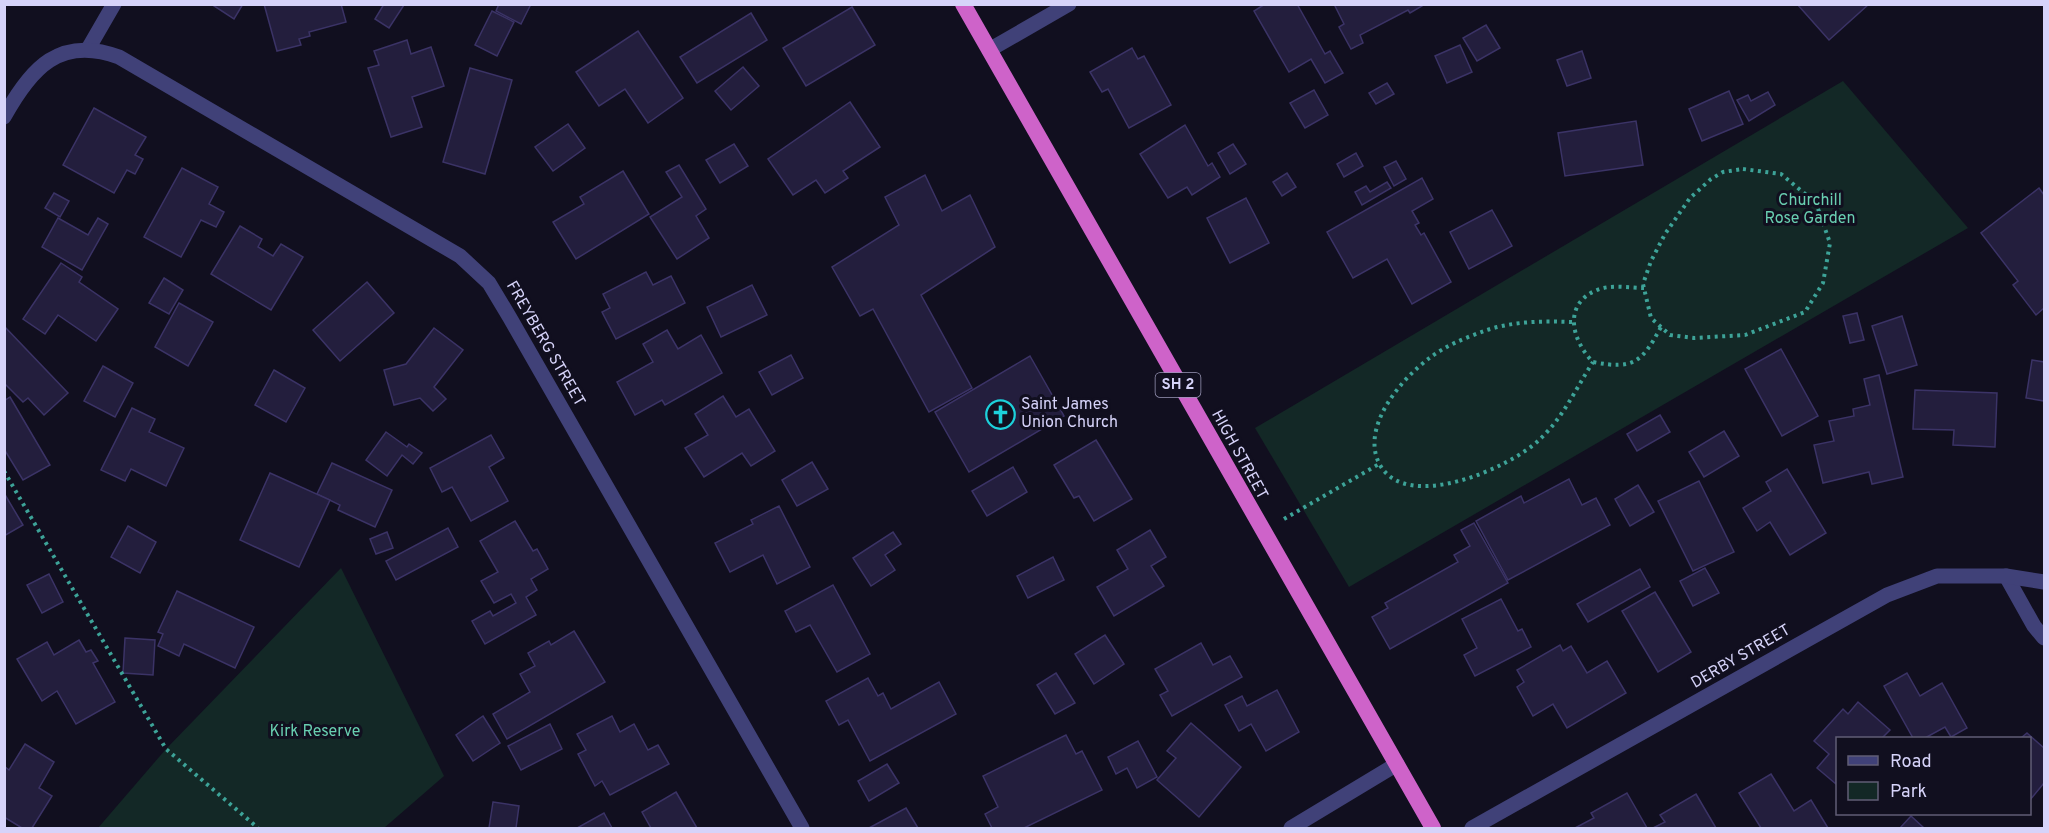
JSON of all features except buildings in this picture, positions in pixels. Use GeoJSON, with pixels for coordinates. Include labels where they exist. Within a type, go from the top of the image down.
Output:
{"type":"FeatureCollection","features":[{"type":"Feature","properties":{"kind":"highway","name":"HIGH STREET"},"geometry":{"type":"LineString","coordinates":[[963,4],[1261,532],[1433,828]]}},
{"type":"Feature","properties":{"kind":"street"},"geometry":{"type":"LineString","coordinates":[[4,117],[27,80],[38,68],[60,54],[74,49],[88,49],[114,4]]}},
{"type":"Feature","properties":{"kind":"street"},"geometry":{"type":"LineString","coordinates":[[989,50],[1070,4]]}},
{"type":"Feature","properties":{"kind":"street","name":"FREYBERG STREET"},"geometry":{"type":"LineString","coordinates":[[88,49],[119,57],[460,256],[489,284],[802,828]]}},
{"type":"Feature","properties":{"kind":"street","name":"DERBY STREET"},"geometry":{"type":"LineString","coordinates":[[1472,828],[1887,595],[1937,576],[2006,576],[2044,582]]}},
{"type":"Feature","properties":{"kind":"street"},"geometry":{"type":"LineString","coordinates":[[2006,576],[2034,626],[2044,638]]}},
{"type":"Feature","properties":{"kind":"street"},"geometry":{"type":"LineString","coordinates":[[1291,828],[1397,765]]}},
{"type":"Feature","properties":{"kind":"path"},"geometry":{"type":"LineString","coordinates":[[1743,169],[1781,174],[1816,203],[1830,243],[1823,283],[1805,312],[1745,335],[1694,338],[1670,335],[1651,318],[1644,288],[1651,261],[1665,234],[1689,198],[1723,172],[1743,169]]}},
{"type":"Feature","properties":{"kind":"path"},"geometry":{"type":"LineString","coordinates":[[1644,288],[1598,290],[1580,302],[1572,322],[1577,341],[1593,362],[1620,368],[1646,354],[1660,327]]}},
{"type":"Feature","properties":{"kind":"path"},"geometry":{"type":"LineString","coordinates":[[1572,322],[1530,320],[1487,330],[1444,348],[1398,388],[1377,420],[1373,446],[1379,464],[1387,474],[1408,485],[1441,485],[1469,479],[1509,461],[1537,442],[1562,417],[1593,362]]}},
{"type":"Feature","properties":{"kind":"path"},"geometry":{"type":"LineString","coordinates":[[1261,532],[1379,464]]}},
{"type":"Feature","properties":{"kind":"path"},"geometry":{"type":"LineString","coordinates":[[4,471],[166,749],[258,828]]}},
{"type":"Feature","properties":{"kind":"green space","name":"Churchill Rose Garden"},"geometry":{"type":"Polygon","coordinates":[[[1843,81],[1968,228],[1349,587],[1255,428],[1843,81]]]}},
{"type":"Feature","properties":{"kind":"green space","name":"Kirk Reserve"},"geometry":{"type":"Polygon","coordinates":[[[341,568],[444,776],[384,828],[98,828],[166,749],[341,568]]]}},
{"type":"Feature","properties":{"kind":"place","name":"Saint James Union Church"},"geometry":{"type":"Point","coordinates":[1000,414]}}]}
